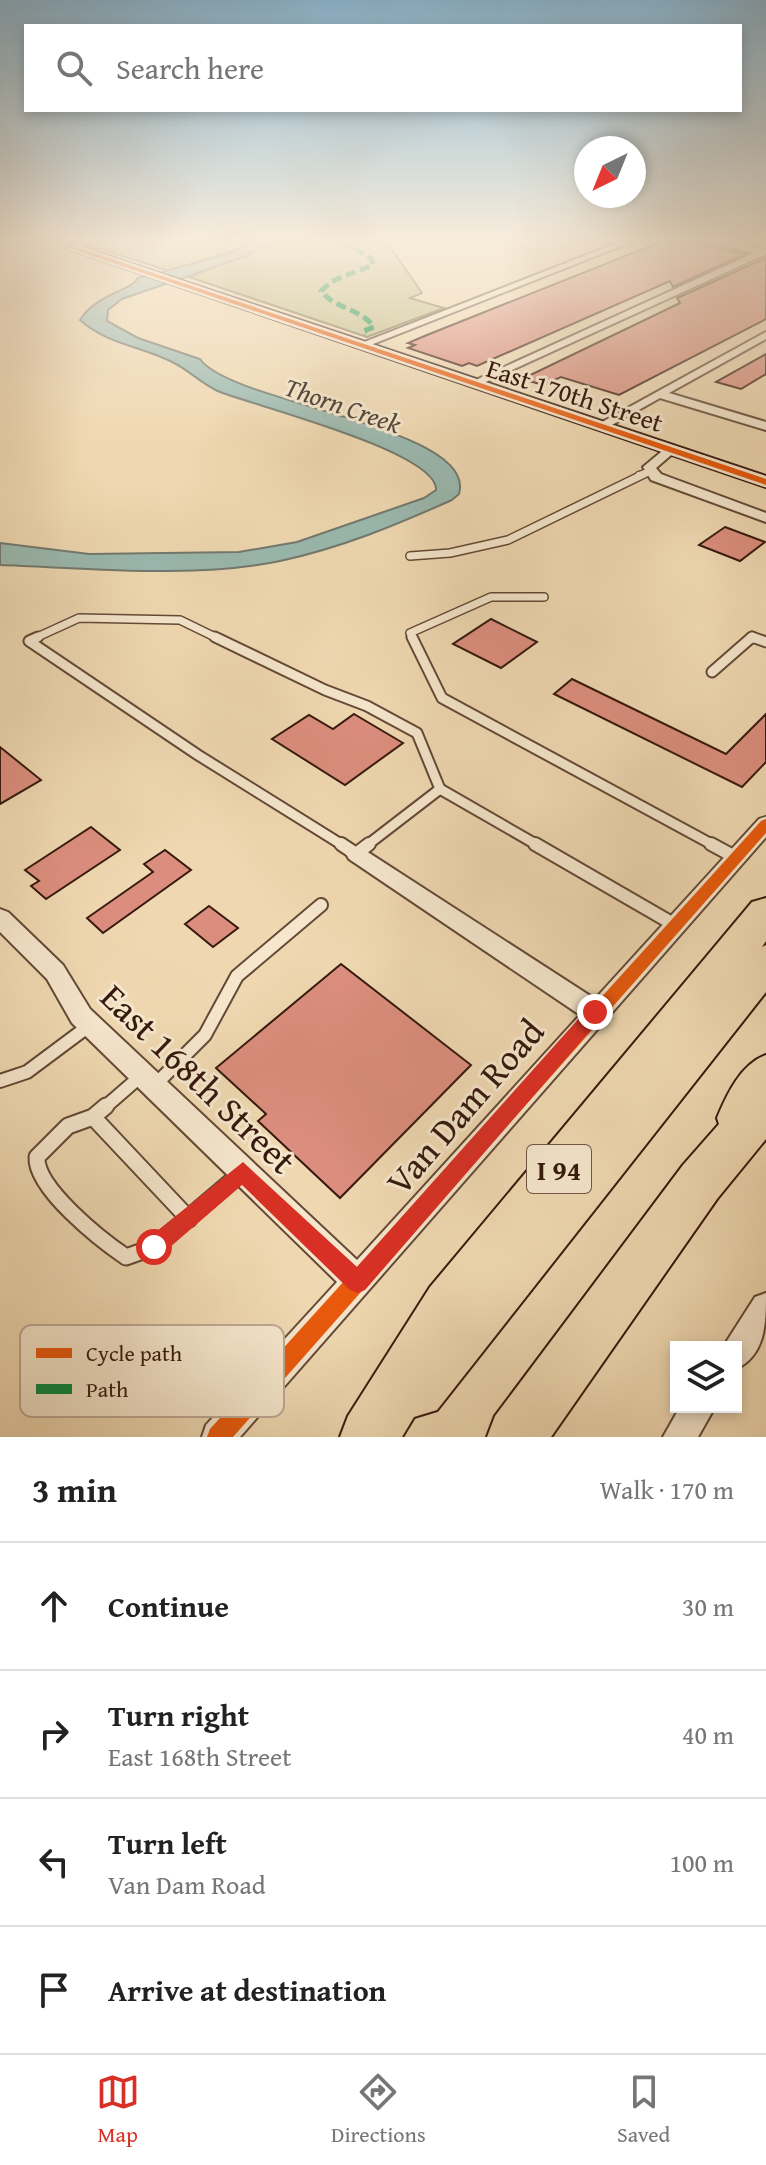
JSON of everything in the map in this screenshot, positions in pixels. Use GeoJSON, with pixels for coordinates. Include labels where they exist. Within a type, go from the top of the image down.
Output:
{"type":"FeatureCollection","features":[{"type":"Feature","properties":{"kind":"highway","name":"I 94"},"geometry":{"type":"LineString","coordinates":[[369,1437],[449,1306],[766,913]]}},
{"type":"Feature","properties":{"kind":"highway"},"geometry":{"type":"LineString","coordinates":[[378,1437],[766,962]]}},
{"type":"Feature","properties":{"kind":"highway"},"geometry":{"type":"LineString","coordinates":[[516,1437],[700,1182],[766,1075]]}},
{"type":"Feature","properties":{"kind":"highway"},"geometry":{"type":"LineString","coordinates":[[700,1182],[766,1104]]}},
{"type":"Feature","properties":{"kind":"street","name":"East 170th Street"},"geometry":{"type":"LineString","coordinates":[[247,308],[766,482]]}},
{"type":"Feature","properties":{"kind":"street"},"geometry":{"type":"LineString","coordinates":[[359,346],[457,308]]}},
{"type":"Feature","properties":{"kind":"street"},"geometry":{"type":"LineString","coordinates":[[473,384],[640,308]]}},
{"type":"Feature","properties":{"kind":"street"},"geometry":{"type":"LineString","coordinates":[[599,427],[766,335]]}},
{"type":"Feature","properties":{"kind":"street"},"geometry":{"type":"LineString","coordinates":[[660,394],[766,426]]}},
{"type":"Feature","properties":{"kind":"street"},"geometry":{"type":"LineString","coordinates":[[671,450],[652,464],[650,472],[678,488],[766,518]]}},
{"type":"Feature","properties":{"kind":"street","name":"Van Dam Road"},"geometry":{"type":"LineString","coordinates":[[284,1364],[766,824]]}},
{"type":"Feature","properties":{"kind":"street"},"geometry":{"type":"LineString","coordinates":[[356,854],[595,1012]]}},
{"type":"Feature","properties":{"kind":"street","name":"East 168th Street"},"geometry":{"type":"LineString","coordinates":[[0,918],[55,972],[71,1004],[90,1025],[358,1282]]}},
{"type":"Feature","properties":{"kind":"street"},"geometry":{"type":"LineString","coordinates":[[742,1344],[766,1308]]}},
{"type":"Feature","properties":{"kind":"street"},"geometry":{"type":"LineString","coordinates":[[679,1437],[695,1413]]}},
{"type":"Feature","properties":{"kind":"street","name":"Van Dam Road"},"geometry":{"type":"LineString","coordinates":[[218,1437],[236,1417]]}},
{"type":"Feature","properties":{"kind":"lane"},"geometry":{"type":"LineString","coordinates":[[410,556],[452,554],[502,542],[560,517],[634,476],[650,472]]}},
{"type":"Feature","properties":{"kind":"lane"},"geometry":{"type":"LineString","coordinates":[[544,597],[491,597],[410,633],[442,698],[735,857]]}},
{"type":"Feature","properties":{"kind":"lane"},"geometry":{"type":"LineString","coordinates":[[440,789],[356,854],[243,780],[198,755],[29,641],[79,618],[180,620],[325,690],[367,706],[417,733],[440,789],[675,925]]}},
{"type":"Feature","properties":{"kind":"lane"},"geometry":{"type":"LineString","coordinates":[[712,672],[752,637],[766,642]]}},
{"type":"Feature","properties":{"kind":"lane"},"geometry":{"type":"LineString","coordinates":[[243,1172],[154,1247],[126,1257],[108,1247],[36,1168],[37,1157],[44,1146],[68,1126],[93,1117],[148,1080],[205,1035],[237,976],[321,905]]}},
{"type":"Feature","properties":{"kind":"lane"},"geometry":{"type":"LineString","coordinates":[[0,1081],[27,1072],[90,1025]]}},
{"type":"Feature","properties":{"kind":"lane"},"geometry":{"type":"LineString","coordinates":[[93,1117],[189,1219]]}},
{"type":"Feature","properties":{"kind":"shaded area"},"geometry":{"type":"Polygon","coordinates":[[[281,308],[444,308],[367,337],[281,308]]]}},
{"type":"Feature","properties":{"kind":"water"},"geometry":{"type":"Polygon","coordinates":[[[90,308],[110,308],[107,321],[138,338],[200,359],[221,375],[256,390],[349,418],[431,451],[455,471],[459,494],[452,500],[389,527],[346,543],[280,561],[213,570],[177,571],[0,565],[0,543],[89,554],[239,552],[297,542],[424,498],[436,490],[429,475],[378,446],[220,392],[162,357],[102,335],[80,320],[90,308]]]}},
{"type":"Feature","properties":{"kind":"building"},"geometry":{"type":"Polygon","coordinates":[[[495,308],[609,308],[477,366],[469,363],[462,366],[408,348],[415,345],[408,343],[495,308]]]}},
{"type":"Feature","properties":{"kind":"building"},"geometry":{"type":"Polygon","coordinates":[[[669,308],[766,308],[766,319],[619,395],[561,377],[543,385],[522,379],[669,308]]]}},
{"type":"Feature","properties":{"kind":"building"},"geometry":{"type":"Polygon","coordinates":[[[766,354],[766,374],[741,389],[716,382],[766,354]]]}},
{"type":"Feature","properties":{"kind":"building"},"geometry":{"type":"Polygon","coordinates":[[[725,527],[765,542],[740,561],[699,545],[725,527]]]}},
{"type":"Feature","properties":{"kind":"building"},"geometry":{"type":"Polygon","coordinates":[[[491,619],[537,642],[501,668],[453,644],[491,619]]]}},
{"type":"Feature","properties":{"kind":"building"},"geometry":{"type":"Polygon","coordinates":[[[572,679],[726,754],[766,714],[766,762],[742,787],[554,694],[572,679]]]}},
{"type":"Feature","properties":{"kind":"building"},"geometry":{"type":"Polygon","coordinates":[[[354,714],[403,743],[345,785],[272,739],[309,715],[333,729],[354,714]]]}},
{"type":"Feature","properties":{"kind":"building"},"geometry":{"type":"Polygon","coordinates":[[[0,747],[41,780],[0,804],[0,747]]]}},
{"type":"Feature","properties":{"kind":"building"},"geometry":{"type":"Polygon","coordinates":[[[91,827],[120,850],[46,899],[31,886],[39,881],[25,870],[91,827]]]}},
{"type":"Feature","properties":{"kind":"building"},"geometry":{"type":"Polygon","coordinates":[[[165,850],[191,870],[103,933],[87,918],[153,872],[144,864],[165,850]]]}},
{"type":"Feature","properties":{"kind":"building"},"geometry":{"type":"Polygon","coordinates":[[[209,906],[238,928],[213,947],[185,924],[209,906]]]}},
{"type":"Feature","properties":{"kind":"building"},"geometry":{"type":"Polygon","coordinates":[[[341,964],[471,1065],[340,1198],[258,1121],[266,1114],[216,1068],[341,964]]]}},
{"type":"Feature","properties":{"kind":"marked path"},"geometry":{"type":"LineString","coordinates":[[347,308],[363,315],[374,327],[363,331],[366,334]]}},
{"type":"Feature","properties":{"kind":"cycle path"},"geometry":{"type":"LineString","coordinates":[[250,308],[766,482]]}},
{"type":"Feature","properties":{"kind":"cycle path"},"geometry":{"type":"LineString","coordinates":[[284,1363],[766,824]]}},
{"type":"Feature","properties":{"kind":"cycle path"},"geometry":{"type":"LineString","coordinates":[[218,1437],[236,1417]]}},
{"type":"Feature","properties":{"kind":"route"},"geometry":{"type":"LineString","coordinates":[[154,1247],[243,1172],[358,1282],[595,1012]]}},
{"type":"Feature","properties":{"kind":"water label","name":"Thorn Creek"},"geometry":{"type":"Point","coordinates":[343,405]}}]}
